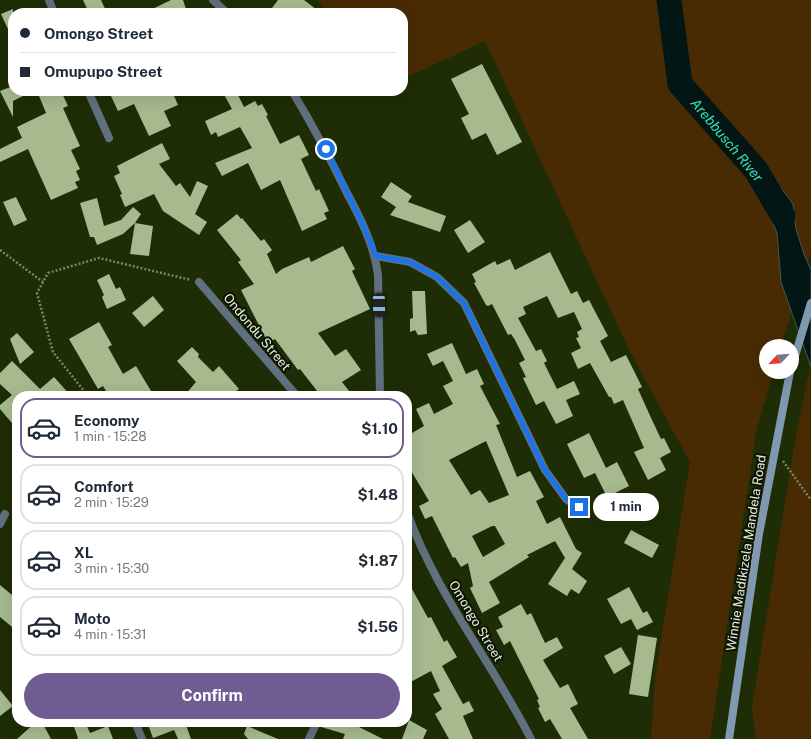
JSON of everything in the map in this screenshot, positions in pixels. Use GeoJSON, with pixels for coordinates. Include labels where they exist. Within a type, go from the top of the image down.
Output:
{"type":"FeatureCollection","features":[{"type":"Feature","properties":{"kind":"main road"},"geometry":{"type":"LineString","coordinates":[[799,343],[811,303]]}},
{"type":"Feature","properties":{"kind":"main road","name":"Winnie Madikizela Mandela Road"},"geometry":{"type":"LineString","coordinates":[[728,739],[759,534],[789,379]]}},
{"type":"Feature","properties":{"kind":"street"},"geometry":{"type":"LineString","coordinates":[[213,0],[222,8]]}},
{"type":"Feature","properties":{"kind":"street"},"geometry":{"type":"LineString","coordinates":[[90,96],[109,138]]}},
{"type":"Feature","properties":{"kind":"street"},"geometry":{"type":"LineString","coordinates":[[295,96],[320,136],[363,225],[376,256],[378,275],[380,391]]}},
{"type":"Feature","properties":{"kind":"street"},"geometry":{"type":"LineString","coordinates":[[376,256],[410,262],[437,277],[464,303],[545,470],[566,499],[579,507]]}},
{"type":"Feature","properties":{"kind":"street","name":"Ondondu Street"},"geometry":{"type":"LineString","coordinates":[[198,282],[293,391]]}},
{"type":"Feature","properties":{"kind":"street"},"geometry":{"type":"LineString","coordinates":[[0,524],[4,514]]}},
{"type":"Feature","properties":{"kind":"street","name":"Omongo Street"},"geometry":{"type":"LineString","coordinates":[[412,525],[418,541],[440,585],[531,739]]}},
{"type":"Feature","properties":{"kind":"street"},"geometry":{"type":"LineString","coordinates":[[138,727],[142,739]]}},
{"type":"Feature","properties":{"kind":"street"},"geometry":{"type":"LineString","coordinates":[[308,739],[314,727]]}},
{"type":"Feature","properties":{"kind":"path"},"geometry":{"type":"LineString","coordinates":[[0,250],[43,282]]}},
{"type":"Feature","properties":{"kind":"path"},"geometry":{"type":"LineString","coordinates":[[84,391],[53,352],[37,293],[48,273],[99,258],[198,282]]}},
{"type":"Feature","properties":{"kind":"path"},"geometry":{"type":"LineString","coordinates":[[775,450],[811,500]]}},
{"type":"Feature","properties":{"kind":"shaded area"},"geometry":{"type":"Polygon","coordinates":[[[317,0],[811,0],[811,252],[783,339],[759,339],[759,379],[771,379],[756,433],[710,739],[651,739],[655,677],[690,462],[629,350],[485,41],[408,77],[408,8],[324,8],[317,0]]]}},
{"type":"Feature","properties":{"kind":"shaded area"},"geometry":{"type":"Polygon","coordinates":[[[774,179],[793,204],[796,229],[811,270],[811,367],[781,282],[777,233],[760,190],[774,179]]]}},
{"type":"Feature","properties":{"kind":"shaded area"},"geometry":{"type":"Polygon","coordinates":[[[810,366],[811,739],[756,739],[752,706],[795,441],[810,366]]]}},
{"type":"Feature","properties":{"kind":"building"},"geometry":{"type":"Polygon","coordinates":[[[83,0],[101,0],[105,8],[87,8],[83,0]]]}},
{"type":"Feature","properties":{"kind":"building"},"geometry":{"type":"Polygon","coordinates":[[[171,0],[183,0],[186,8],[154,8],[171,0]]]}},
{"type":"Feature","properties":{"kind":"building"},"geometry":{"type":"Polygon","coordinates":[[[278,0],[304,0],[314,8],[272,8],[278,0]]]}},
{"type":"Feature","properties":{"kind":"building"},"geometry":{"type":"Polygon","coordinates":[[[8,11],[8,29],[1,14],[8,11]]]}},
{"type":"Feature","properties":{"kind":"building"},"geometry":{"type":"Polygon","coordinates":[[[482,64],[522,142],[497,155],[486,133],[472,140],[461,118],[469,114],[451,79],[482,64]]]}},
{"type":"Feature","properties":{"kind":"building"},"geometry":{"type":"Polygon","coordinates":[[[8,88],[8,96],[23,96],[13,101],[13,117],[0,91],[8,88]]]}},
{"type":"Feature","properties":{"kind":"building"},"geometry":{"type":"Polygon","coordinates":[[[39,96],[63,96],[68,106],[63,108],[80,146],[71,150],[80,169],[76,171],[80,180],[75,182],[78,188],[51,200],[28,149],[0,162],[0,149],[22,138],[17,127],[46,113],[39,96]]]}},
{"type":"Feature","properties":{"kind":"building"},"geometry":{"type":"Polygon","coordinates":[[[111,96],[174,96],[178,105],[164,111],[171,126],[149,136],[134,104],[118,111],[111,96]]]}},
{"type":"Feature","properties":{"kind":"building"},"geometry":{"type":"Polygon","coordinates":[[[225,96],[238,96],[244,107],[255,101],[258,106],[262,104],[268,115],[266,116],[280,144],[299,135],[309,155],[301,159],[316,191],[319,189],[329,211],[324,213],[327,219],[302,231],[280,180],[261,190],[248,163],[222,176],[215,163],[252,148],[240,127],[218,137],[216,132],[211,135],[205,121],[232,109],[225,96]]]}},
{"type":"Feature","properties":{"kind":"building"},"geometry":{"type":"Polygon","coordinates":[[[162,143],[170,159],[159,164],[176,186],[180,183],[190,197],[197,181],[208,186],[195,214],[207,222],[199,235],[163,211],[154,194],[125,207],[120,195],[122,194],[114,176],[120,173],[117,166],[162,143]]]}},
{"type":"Feature","properties":{"kind":"building"},"geometry":{"type":"Polygon","coordinates":[[[391,182],[412,196],[408,202],[446,216],[440,232],[390,215],[396,207],[381,197],[391,182]]]}},
{"type":"Feature","properties":{"kind":"building"},"geometry":{"type":"Polygon","coordinates":[[[16,197],[27,220],[14,226],[3,202],[16,197]]]}},
{"type":"Feature","properties":{"kind":"building"},"geometry":{"type":"Polygon","coordinates":[[[97,198],[104,226],[121,220],[133,207],[141,214],[135,223],[123,234],[97,245],[94,237],[90,237],[80,203],[97,198]]]}},
{"type":"Feature","properties":{"kind":"building"},"geometry":{"type":"Polygon","coordinates":[[[237,214],[261,241],[264,239],[272,250],[267,254],[276,274],[282,269],[309,257],[311,262],[343,246],[355,269],[352,271],[370,309],[318,333],[335,356],[346,349],[361,370],[342,382],[349,391],[317,391],[300,369],[298,370],[275,339],[268,343],[241,290],[254,284],[238,262],[241,260],[217,230],[237,214]]]}},
{"type":"Feature","properties":{"kind":"building"},"geometry":{"type":"Polygon","coordinates":[[[470,220],[485,242],[468,253],[454,230],[470,220]]]}},
{"type":"Feature","properties":{"kind":"building"},"geometry":{"type":"Polygon","coordinates":[[[135,223],[153,226],[149,256],[130,254],[135,223]]]}},
{"type":"Feature","properties":{"kind":"building"},"geometry":{"type":"Polygon","coordinates":[[[550,252],[571,294],[577,291],[583,303],[589,300],[608,336],[600,341],[611,362],[626,355],[642,387],[638,389],[652,420],[661,439],[664,438],[671,452],[660,458],[666,470],[648,480],[634,452],[644,448],[623,400],[614,404],[590,363],[578,369],[571,353],[581,348],[576,338],[579,337],[577,332],[582,329],[574,312],[558,318],[547,296],[523,307],[526,314],[518,318],[536,351],[541,349],[547,361],[544,363],[557,389],[574,381],[580,394],[566,400],[573,416],[556,424],[544,401],[536,405],[523,378],[526,377],[519,363],[525,360],[515,340],[511,334],[508,335],[492,304],[488,306],[486,305],[474,283],[476,282],[472,274],[495,261],[497,265],[510,259],[515,270],[550,252]]]}},
{"type":"Feature","properties":{"kind":"building"},"geometry":{"type":"Polygon","coordinates":[[[109,274],[116,289],[120,287],[126,300],[107,309],[102,297],[104,295],[97,280],[109,274]]]}},
{"type":"Feature","properties":{"kind":"building"},"geometry":{"type":"Polygon","coordinates":[[[412,291],[425,291],[427,334],[418,335],[415,330],[410,332],[410,319],[413,318],[412,291]]]}},
{"type":"Feature","properties":{"kind":"building"},"geometry":{"type":"Polygon","coordinates":[[[153,296],[164,310],[144,327],[132,313],[153,296]]]}},
{"type":"Feature","properties":{"kind":"building"},"geometry":{"type":"Polygon","coordinates":[[[99,322],[112,345],[108,347],[123,374],[136,366],[151,391],[106,391],[103,386],[98,389],[69,339],[99,322]]]}},
{"type":"Feature","properties":{"kind":"building"},"geometry":{"type":"Polygon","coordinates":[[[17,333],[34,352],[20,364],[10,339],[17,333]]]}},
{"type":"Feature","properties":{"kind":"building"},"geometry":{"type":"Polygon","coordinates":[[[452,343],[466,374],[477,369],[484,384],[480,386],[500,424],[496,425],[517,477],[530,471],[544,497],[536,501],[547,524],[560,517],[576,549],[582,553],[572,569],[587,581],[579,594],[571,589],[567,596],[548,584],[565,558],[555,541],[527,555],[529,557],[489,582],[500,603],[482,613],[470,588],[473,586],[468,563],[461,567],[455,557],[453,558],[432,516],[425,519],[419,506],[429,501],[412,472],[412,433],[424,426],[416,409],[429,403],[434,414],[453,404],[443,386],[453,381],[443,361],[433,366],[427,354],[452,343]],[[486,441],[449,460],[471,495],[480,490],[489,503],[509,495],[486,441]],[[495,526],[472,536],[483,557],[505,544],[495,526]]]}},
{"type":"Feature","properties":{"kind":"building"},"geometry":{"type":"Polygon","coordinates":[[[192,347],[199,354],[198,357],[213,372],[219,366],[239,389],[236,391],[188,391],[196,382],[177,361],[192,347]]]}},
{"type":"Feature","properties":{"kind":"building"},"geometry":{"type":"Polygon","coordinates":[[[12,361],[40,389],[54,377],[67,391],[12,391],[12,395],[0,384],[0,373],[12,361]]]}},
{"type":"Feature","properties":{"kind":"building"},"geometry":{"type":"Polygon","coordinates":[[[12,395],[12,423],[0,409],[0,405],[12,395]]]}},
{"type":"Feature","properties":{"kind":"building"},"geometry":{"type":"Polygon","coordinates":[[[589,433],[606,468],[617,462],[629,486],[607,497],[595,473],[584,478],[567,444],[589,433]]]}},
{"type":"Feature","properties":{"kind":"building"},"geometry":{"type":"Polygon","coordinates":[[[631,530],[659,545],[652,558],[624,543],[631,530]]]}},
{"type":"Feature","properties":{"kind":"building"},"geometry":{"type":"Polygon","coordinates":[[[0,585],[12,595],[12,627],[0,617],[0,585]]]}},
{"type":"Feature","properties":{"kind":"building"},"geometry":{"type":"Polygon","coordinates":[[[629,587],[643,613],[647,611],[653,622],[637,630],[631,619],[621,624],[607,599],[629,587]]]}},
{"type":"Feature","properties":{"kind":"building"},"geometry":{"type":"Polygon","coordinates":[[[412,589],[428,618],[431,617],[444,642],[447,640],[457,657],[442,666],[463,704],[469,701],[474,711],[463,716],[473,739],[449,739],[435,714],[442,709],[433,694],[440,691],[431,671],[412,681],[412,589]]]}},
{"type":"Feature","properties":{"kind":"building"},"geometry":{"type":"Polygon","coordinates":[[[521,604],[527,615],[531,613],[545,643],[557,637],[563,648],[543,660],[560,688],[568,684],[578,704],[570,708],[588,739],[562,739],[550,719],[545,722],[538,708],[540,707],[537,700],[539,699],[510,641],[504,645],[496,630],[503,627],[498,617],[521,604]]]}},
{"type":"Feature","properties":{"kind":"building"},"geometry":{"type":"Polygon","coordinates":[[[638,635],[657,638],[648,697],[629,694],[638,635]]]}},
{"type":"Feature","properties":{"kind":"building"},"geometry":{"type":"Polygon","coordinates":[[[621,647],[631,664],[614,674],[604,656],[621,647]]]}},
{"type":"Feature","properties":{"kind":"building"},"geometry":{"type":"Polygon","coordinates":[[[0,690],[12,707],[0,716],[0,690]]]}},
{"type":"Feature","properties":{"kind":"building"},"geometry":{"type":"Polygon","coordinates":[[[412,722],[427,730],[423,739],[402,739],[406,727],[412,727],[412,722]]]}},
{"type":"Feature","properties":{"kind":"building"},"geometry":{"type":"Polygon","coordinates":[[[30,727],[45,727],[51,739],[17,739],[30,727]]]}},
{"type":"Feature","properties":{"kind":"building"},"geometry":{"type":"Polygon","coordinates":[[[74,727],[87,727],[90,733],[108,727],[113,739],[77,739],[78,738],[74,727]]]}},
{"type":"Feature","properties":{"kind":"building"},"geometry":{"type":"Polygon","coordinates":[[[149,727],[187,727],[191,739],[178,739],[174,730],[153,738],[149,727]]]}},
{"type":"Feature","properties":{"kind":"building"},"geometry":{"type":"Polygon","coordinates":[[[247,727],[249,727],[278,739],[248,739],[244,734],[247,727]]]}},
{"type":"Feature","properties":{"kind":"building"},"geometry":{"type":"Polygon","coordinates":[[[321,727],[359,727],[383,739],[343,739],[345,734],[321,727]]]}},
{"type":"Feature","properties":{"kind":"waterway","name":"Arebbusch River"},"geometry":{"type":"LineString","coordinates":[[669,0],[680,84],[756,170],[783,216]]}},
{"type":"Feature","properties":{"kind":"route"},"geometry":{"type":"LineString","coordinates":[[326,149],[363,225],[376,256],[410,262],[425,270],[437,277],[464,303],[545,470],[566,499],[579,507]]}}]}
